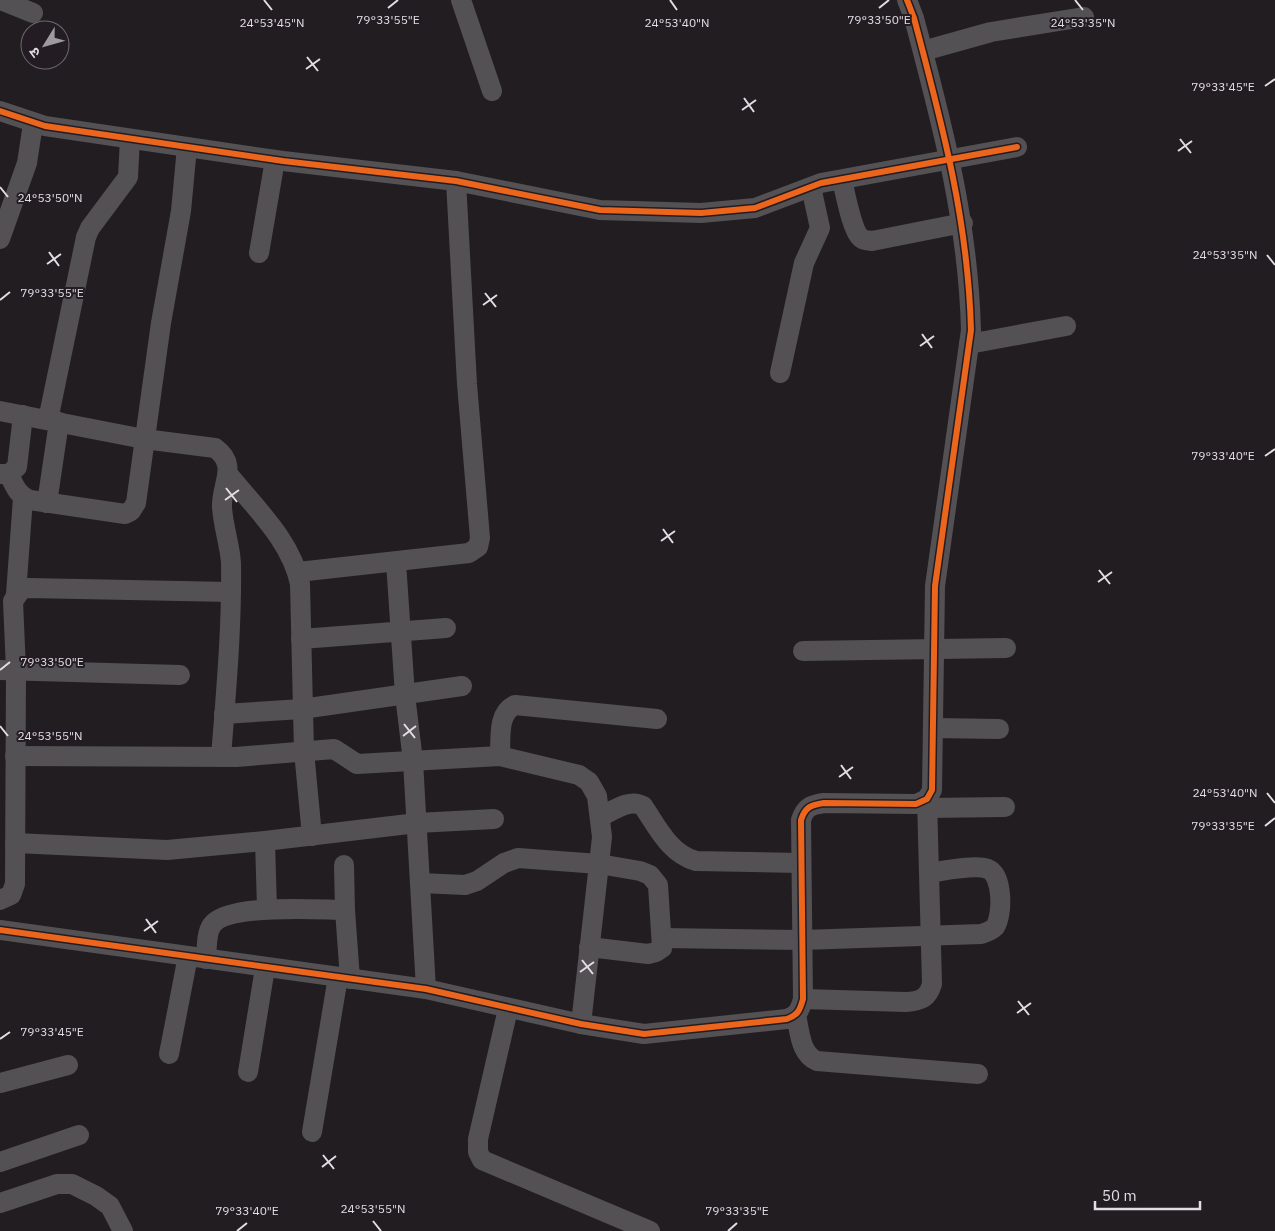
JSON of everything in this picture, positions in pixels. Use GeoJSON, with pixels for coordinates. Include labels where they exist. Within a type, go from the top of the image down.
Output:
{"type":"FeatureCollection","features":[{"type":"Feature","properties":{"kind":"street"},"geometry":{"type":"LineString","coordinates":[[1,0],[33,13]]}},
{"type":"Feature","properties":{"kind":"street"},"geometry":{"type":"LineString","coordinates":[[461,0],[492,91]]}},
{"type":"Feature","properties":{"kind":"street"},"geometry":{"type":"LineString","coordinates":[[0,930],[426,989],[581,1024],[651,1034],[787,1019],[799,1007],[919,1001],[929,995],[932,984],[932,936],[927,804],[932,790],[935,586],[969,344],[971,314],[963,223],[951,161],[914,18],[907,0]]}},
{"type":"Feature","properties":{"kind":"street"},"geometry":{"type":"LineString","coordinates":[[923,51],[991,32],[1084,17]]}},
{"type":"Feature","properties":{"kind":"street"},"geometry":{"type":"LineString","coordinates":[[0,110],[33,124],[275,160],[456,181],[600,210],[701,213],[755,208],[811,187],[1017,147]]}},
{"type":"Feature","properties":{"kind":"street"},"geometry":{"type":"LineString","coordinates":[[0,239],[27,163],[33,124]]}},
{"type":"Feature","properties":{"kind":"street"},"geometry":{"type":"LineString","coordinates":[[48,503],[54,421],[86,237],[90,228],[128,177],[130,139]]}},
{"type":"Feature","properties":{"kind":"street"},"geometry":{"type":"LineString","coordinates":[[23,498],[125,514],[131,511],[136,503],[161,323],[181,211],[187,147]]}},
{"type":"Feature","properties":{"kind":"street"},"geometry":{"type":"LineString","coordinates":[[259,253],[275,160]]}},
{"type":"Feature","properties":{"kind":"street"},"geometry":{"type":"LineString","coordinates":[[842,180],[855,228],[858,236],[864,240],[872,241],[963,223]]}},
{"type":"Feature","properties":{"kind":"street"},"geometry":{"type":"LineString","coordinates":[[298,572],[469,553],[478,547],[480,538],[467,384],[456,181]]}},
{"type":"Feature","properties":{"kind":"street"},"geometry":{"type":"LineString","coordinates":[[780,373],[804,263],[820,228],[811,187]]}},
{"type":"Feature","properties":{"kind":"street"},"geometry":{"type":"LineString","coordinates":[[969,344],[1066,326]]}},
{"type":"Feature","properties":{"kind":"street"},"geometry":{"type":"LineString","coordinates":[[0,411],[144,439],[215,448],[224,454],[228,474],[222,506],[231,560],[229,667],[221,757]]}},
{"type":"Feature","properties":{"kind":"street"},"geometry":{"type":"LineString","coordinates":[[0,900],[11,895],[15,884],[15,756],[8,670],[23,498],[5,474],[17,467],[23,415]]}},
{"type":"Feature","properties":{"kind":"street"},"geometry":{"type":"LineString","coordinates":[[228,474],[276,531],[298,572],[300,584],[304,751],[312,836]]}},
{"type":"Feature","properties":{"kind":"street"},"geometry":{"type":"LineString","coordinates":[[396,562],[405,695],[413,762],[426,989]]}},
{"type":"Feature","properties":{"kind":"street"},"geometry":{"type":"LineString","coordinates":[[16,594],[28,588],[230,592]]}},
{"type":"Feature","properties":{"kind":"street"},"geometry":{"type":"LineString","coordinates":[[301,639],[446,628]]}},
{"type":"Feature","properties":{"kind":"street"},"geometry":{"type":"LineString","coordinates":[[803,651],[934,647],[1006,648]]}},
{"type":"Feature","properties":{"kind":"street"},"geometry":{"type":"LineString","coordinates":[[8,670],[180,675]]}},
{"type":"Feature","properties":{"kind":"street"},"geometry":{"type":"LineString","coordinates":[[224,714],[302,710],[462,686]]}},
{"type":"Feature","properties":{"kind":"street"},"geometry":{"type":"LineString","coordinates":[[500,756],[503,716],[508,708],[516,705],[657,719]]}},
{"type":"Feature","properties":{"kind":"street"},"geometry":{"type":"LineString","coordinates":[[933,728],[999,729]]}},
{"type":"Feature","properties":{"kind":"street"},"geometry":{"type":"LineString","coordinates":[[15,756],[221,757],[334,749],[357,764],[500,756],[579,775],[590,782],[597,796],[602,838],[581,1024]]}},
{"type":"Feature","properties":{"kind":"street"},"geometry":{"type":"LineString","coordinates":[[600,817],[629,803],[637,803],[643,806],[673,849],[683,858],[696,861],[801,862]]}},
{"type":"Feature","properties":{"kind":"street"},"geometry":{"type":"LineString","coordinates":[[978,1074],[817,1061],[809,1058],[804,1052],[799,1007],[802,940],[801,820],[804,810],[811,804],[824,803],[1005,807]]}},
{"type":"Feature","properties":{"kind":"street"},"geometry":{"type":"LineString","coordinates":[[15,843],[152,850],[265,842],[417,823],[494,819]]}},
{"type":"Feature","properties":{"kind":"street"},"geometry":{"type":"LineString","coordinates":[[265,842],[267,909]]}},
{"type":"Feature","properties":{"kind":"street"},"geometry":{"type":"LineString","coordinates":[[420,883],[465,885],[477,881],[504,863],[518,858],[599,864],[650,875],[658,885],[662,948],[648,954],[589,947]]}},
{"type":"Feature","properties":{"kind":"street"},"geometry":{"type":"LineString","coordinates":[[312,1132],[344,978],[344,865]]}},
{"type":"Feature","properties":{"kind":"street"},"geometry":{"type":"LineString","coordinates":[[662,938],[802,940],[932,936],[981,934],[990,931],[996,925],[1000,884],[996,874],[979,868],[929,873]]}},
{"type":"Feature","properties":{"kind":"street"},"geometry":{"type":"LineString","coordinates":[[169,1054],[197,958],[214,923],[255,909],[345,910]]}},
{"type":"Feature","properties":{"kind":"street"},"geometry":{"type":"LineString","coordinates":[[248,1072],[265,968]]}},
{"type":"Feature","properties":{"kind":"street"},"geometry":{"type":"LineString","coordinates":[[508,1008],[478,1139],[478,1152],[482,1160],[650,1231]]}},
{"type":"Feature","properties":{"kind":"street"},"geometry":{"type":"LineString","coordinates":[[0,1083],[68,1065]]}},
{"type":"Feature","properties":{"kind":"street"},"geometry":{"type":"LineString","coordinates":[[0,1162],[79,1135]]}},
{"type":"Feature","properties":{"kind":"street"},"geometry":{"type":"LineString","coordinates":[[0,1202],[57,1184],[72,1184],[96,1196],[110,1206],[122,1231]]}},
{"type":"Feature","properties":{"kind":"cycle path"},"geometry":{"type":"LineString","coordinates":[[0,930],[426,989],[581,1024],[644,1034],[787,1019],[796,1014],[800,1009],[803,999],[801,820],[804,812],[812,806],[824,803],[916,804],[927,799],[932,790],[935,586],[971,330],[965,249],[952,172],[914,18],[907,0]]}},
{"type":"Feature","properties":{"kind":"cycle path"},"geometry":{"type":"LineString","coordinates":[[0,111],[45,126],[283,161],[456,181],[600,210],[701,213],[755,208],[821,183],[1017,147]]}}]}
